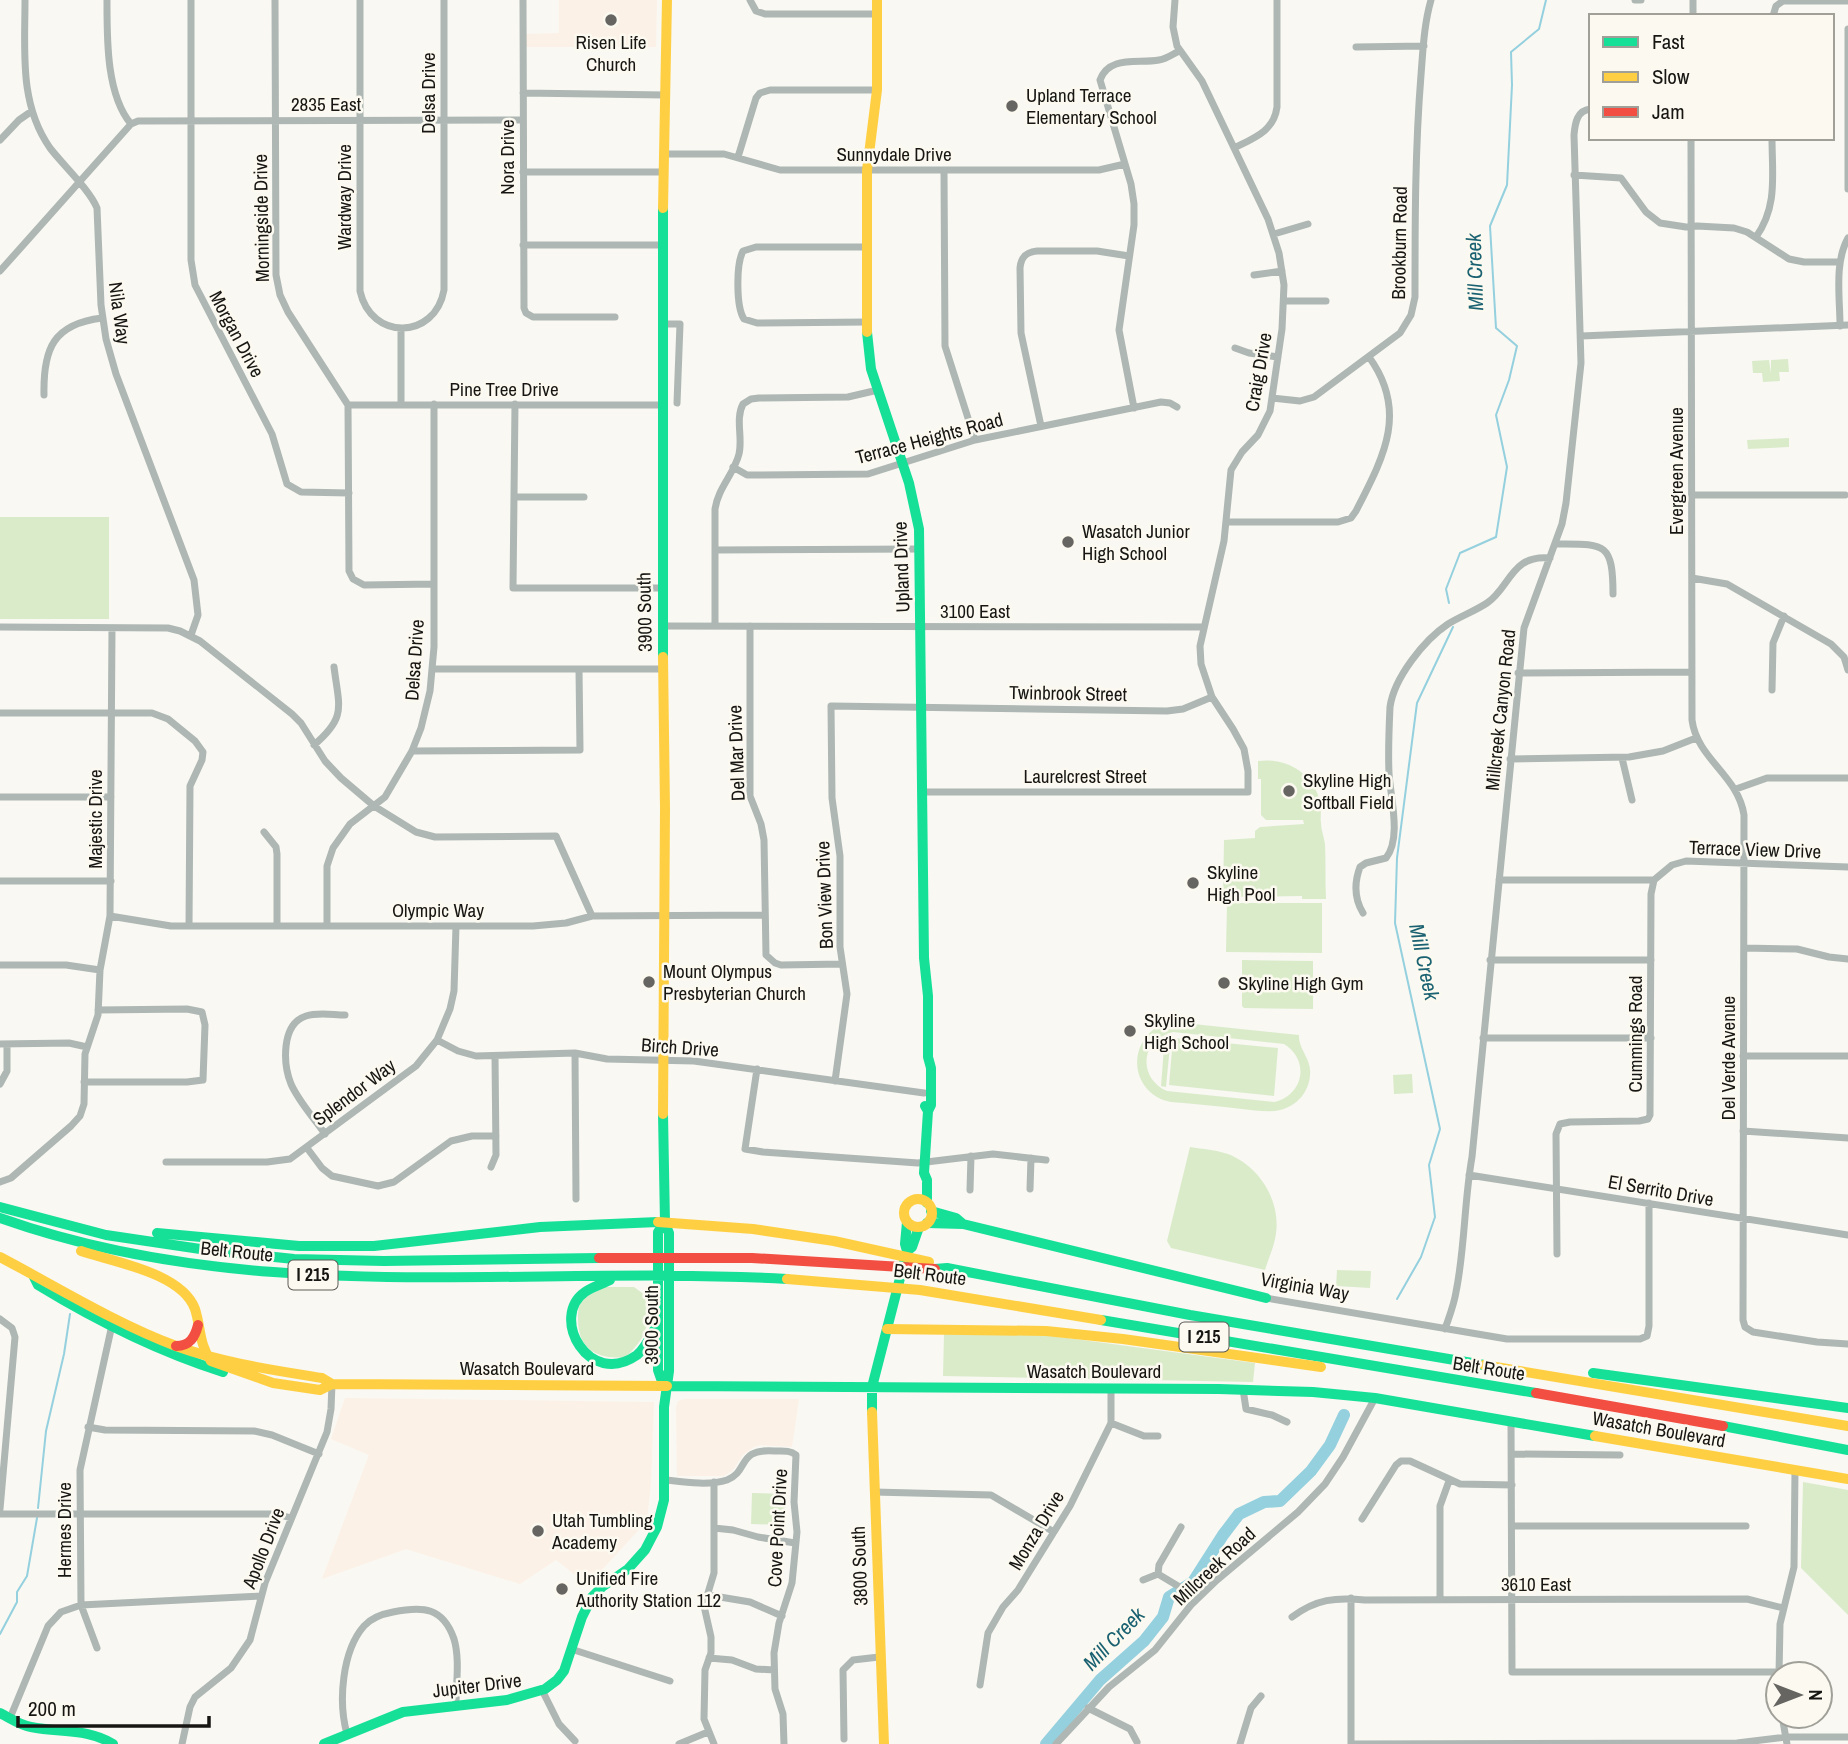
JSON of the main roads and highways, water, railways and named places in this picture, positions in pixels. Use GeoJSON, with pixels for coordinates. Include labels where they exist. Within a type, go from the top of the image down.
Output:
{"type":"FeatureCollection","features":[{"type":"Feature","properties":{"kind":"main road","name":"3900 South"},"geometry":{"type":"LineString","coordinates":[[664,1387],[669,1371],[669,1233],[665,1223],[663,1060],[661,405],[667,0]]}},
{"type":"Feature","properties":{"kind":"main road","name":"Upland Drive"},"geometry":{"type":"LineString","coordinates":[[877,0],[877,90],[867,170],[867,322],[869,359],[917,516],[920,549],[924,961],[928,996],[928,1057],[924,1068],[925,1093],[928,1094],[925,1167],[929,1207]]}},
{"type":"Feature","properties":{"kind":"main road","name":"Upland Drive"},"geometry":{"type":"LineString","coordinates":[[928,1057],[932,1068],[932,1101],[928,1111]]}},
{"type":"Feature","properties":{"kind":"main road","name":"Upland Drive"},"geometry":{"type":"LineString","coordinates":[[907,1222],[905,1209],[918,1196],[925,1167]]}},
{"type":"Feature","properties":{"kind":"main road","name":"Virginia Way"},"geometry":{"type":"LineString","coordinates":[[914,1200],[956,1218],[963,1224]]}},
{"type":"Feature","properties":{"kind":"main road","name":"Belt Route"},"geometry":{"type":"LineString","coordinates":[[0,1207],[106,1235],[293,1259],[384,1261],[765,1258],[925,1265],[1190,1315],[1848,1426]]}},
{"type":"Feature","properties":{"kind":"main road"},"geometry":{"type":"LineString","coordinates":[[906,1251],[912,1247],[929,1207]]}},
{"type":"Feature","properties":{"kind":"main road"},"geometry":{"type":"LineString","coordinates":[[18,1213],[110,1228],[299,1246],[374,1246],[615,1221],[665,1223],[753,1229],[883,1251],[925,1265]]}},
{"type":"Feature","properties":{"kind":"main road","name":"Belt Route"},"geometry":{"type":"LineString","coordinates":[[0,1218],[108,1248],[210,1266],[298,1275],[378,1278],[694,1276],[875,1285],[920,1290],[1489,1385],[1848,1450]]}},
{"type":"Feature","properties":{"kind":"main road"},"geometry":{"type":"LineString","coordinates":[[872,1387],[906,1251],[907,1222],[923,1225]]}},
{"type":"Feature","properties":{"kind":"main road","name":"3900 South"},"geometry":{"type":"LineString","coordinates":[[664,1387],[658,1370],[658,1232],[665,1223]]}},
{"type":"Feature","properties":{"kind":"main road"},"geometry":{"type":"LineString","coordinates":[[0,1224],[170,1281],[188,1296],[196,1311],[207,1356],[217,1365],[255,1375],[273,1383]]}},
{"type":"Feature","properties":{"kind":"main road","name":"Virginia Way"},"geometry":{"type":"LineString","coordinates":[[923,1225],[963,1224],[1266,1298]]}},
{"type":"Feature","properties":{"kind":"main road","name":"Wasatch Boulevard"},"geometry":{"type":"LineString","coordinates":[[0,1257],[44,1280],[159,1350],[204,1367],[273,1383],[320,1390],[332,1384],[1242,1389],[1313,1392],[1375,1398],[1848,1479]]}},
{"type":"Feature","properties":{"kind":"main road"},"geometry":{"type":"LineString","coordinates":[[632,1275],[596,1283],[578,1298],[571,1318],[574,1342],[590,1359],[602,1365],[616,1365],[637,1356],[648,1344],[658,1323]]}},
{"type":"Feature","properties":{"kind":"main road"},"geometry":{"type":"LineString","coordinates":[[176,1346],[183,1347],[190,1342],[196,1333],[198,1320]]}},
{"type":"Feature","properties":{"kind":"main road","name":"Wasatch Boulevard"},"geometry":{"type":"LineString","coordinates":[[113,1323],[207,1356],[264,1370],[322,1378],[332,1384]]}},
{"type":"Feature","properties":{"kind":"main road"},"geometry":{"type":"LineString","coordinates":[[887,1329],[1046,1331],[1321,1367],[1489,1385]]}},
{"type":"Feature","properties":{"kind":"main road"},"geometry":{"type":"LineString","coordinates":[[1461,1361],[1590,1373],[1848,1408]]}},
{"type":"Feature","properties":{"kind":"main road","name":"Jupiter Drive"},"geometry":{"type":"LineString","coordinates":[[324,1744],[404,1712],[518,1698],[543,1692],[562,1673],[591,1598],[604,1585],[630,1568],[652,1540],[661,1512],[666,1480],[664,1387]]}},
{"type":"Feature","properties":{"kind":"main road","name":"3800 South"},"geometry":{"type":"LineString","coordinates":[[872,1387],[884,1744]]}},
{"type":"Feature","properties":{"kind":"main road"},"geometry":{"type":"LineString","coordinates":[[5,1715],[19,1724],[34,1728],[86,1731],[100,1735],[113,1744]]}},
{"type":"Feature","properties":{"kind":"waterway","name":"Mill Creek"},"geometry":{"type":"LineString","coordinates":[[1449,603],[1446,589],[1460,553],[1496,537],[1507,467],[1496,415],[1509,380],[1517,346],[1496,328],[1490,226],[1507,185],[1511,52],[1539,29],[1546,0]]}},
{"type":"Feature","properties":{"kind":"waterway","name":"Mill Creek"},"geometry":{"type":"LineString","coordinates":[[1397,1299],[1421,1257],[1435,1217],[1429,1165],[1440,1129],[1395,923],[1397,858],[1417,703],[1453,627]]}},
{"type":"Feature","properties":{"kind":"waterway"},"geometry":{"type":"LineString","coordinates":[[38,1508],[46,1431],[64,1354],[70,1314]]}},
{"type":"Feature","properties":{"kind":"waterway","name":"Mill Creek"},"geometry":{"type":"LineString","coordinates":[[1046,1744],[1100,1680],[1144,1641],[1163,1617],[1169,1597],[1193,1582],[1239,1514],[1264,1502],[1280,1501],[1311,1471],[1330,1445],[1344,1415]]}},
{"type":"Feature","properties":{"kind":"waterway"},"geometry":{"type":"LineString","coordinates":[[0,1634],[17,1602],[17,1592],[27,1576],[37,1518]]}},
{"type":"Feature","properties":{"kind":"place","name":"Risen Life Church"},"geometry":{"type":"Point","coordinates":[611,20]}},
{"type":"Feature","properties":{"kind":"place","name":"Upland Terrace Elementary School"},"geometry":{"type":"Point","coordinates":[1012,106]}},
{"type":"Feature","properties":{"kind":"place","name":"Wasatch Junior High School"},"geometry":{"type":"Point","coordinates":[1068,542]}},
{"type":"Feature","properties":{"kind":"place","name":"Skyline High Softball Field"},"geometry":{"type":"Point","coordinates":[1289,791]}},
{"type":"Feature","properties":{"kind":"place","name":"Skyline High Pool"},"geometry":{"type":"Point","coordinates":[1193,883]}},
{"type":"Feature","properties":{"kind":"place","name":"Mount Olympus Presbyterian Church"},"geometry":{"type":"Point","coordinates":[649,982]}},
{"type":"Feature","properties":{"kind":"place","name":"Skyline High Gym"},"geometry":{"type":"Point","coordinates":[1224,983]}},
{"type":"Feature","properties":{"kind":"place","name":"Skyline High School"},"geometry":{"type":"Point","coordinates":[1130,1031]}},
{"type":"Feature","properties":{"kind":"place","name":"Utah Tumbling Academy"},"geometry":{"type":"Point","coordinates":[538,1531]}},
{"type":"Feature","properties":{"kind":"place","name":"Unified Fire Authority Station 112"},"geometry":{"type":"Point","coordinates":[562,1589]}}]}
